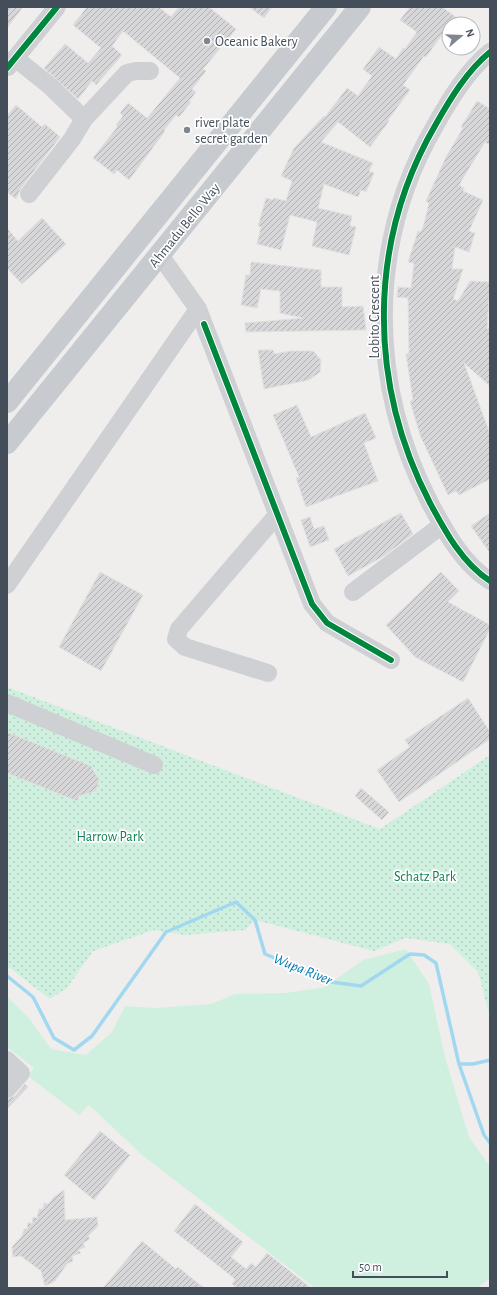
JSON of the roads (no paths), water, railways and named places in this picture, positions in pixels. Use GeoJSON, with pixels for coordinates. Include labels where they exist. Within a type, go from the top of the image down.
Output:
{"type":"FeatureCollection","features":[{"type":"Feature","properties":{"kind":"main road","name":"Ahmadu Bello Way"},"geometry":{"type":"LineString","coordinates":[[7,402],[326,7]]}},
{"type":"Feature","properties":{"kind":"main road","name":"Ahmadu Bello Way"},"geometry":{"type":"LineString","coordinates":[[7,443],[360,7]]}},
{"type":"Feature","properties":{"kind":"street"},"geometry":{"type":"LineString","coordinates":[[57,7],[11,63],[50,86],[84,119]]}},
{"type":"Feature","properties":{"kind":"street","name":"Lobito Crescent"},"geometry":{"type":"LineString","coordinates":[[490,52],[480,61],[449,101],[424,145],[406,187],[392,231],[385,270],[383,317],[385,359],[396,413],[409,456],[423,489],[442,525],[462,555],[490,581]]}},
{"type":"Feature","properties":{"kind":"street"},"geometry":{"type":"LineString","coordinates":[[29,194],[72,139],[84,119],[127,73],[136,71],[150,71]]}},
{"type":"Feature","properties":{"kind":"street"},"geometry":{"type":"LineString","coordinates":[[160,255],[201,317],[312,604],[328,623],[391,660]]}},
{"type":"Feature","properties":{"kind":"street"},"geometry":{"type":"LineString","coordinates":[[7,584],[201,317]]}},
{"type":"Feature","properties":{"kind":"street"},"geometry":{"type":"LineString","coordinates":[[268,673],[185,647],[176,638],[179,629],[278,515]]}},
{"type":"Feature","properties":{"kind":"street"},"geometry":{"type":"LineString","coordinates":[[353,592],[442,525]]}},
{"type":"Feature","properties":{"kind":"street"},"geometry":{"type":"LineString","coordinates":[[7,703],[154,765]]}},
{"type":"Feature","properties":{"kind":"street"},"geometry":{"type":"LineString","coordinates":[[7,1060],[21,1073],[7,1089]]}},
{"type":"Feature","properties":{"kind":"waterway","name":"Wupa River"},"geometry":{"type":"LineString","coordinates":[[7,976],[33,997],[54,1038],[74,1050],[92,1036],[166,932],[236,902],[255,920],[265,954],[331,982],[361,986],[410,954],[424,955],[436,963],[459,1064],[484,1135],[490,1143]]}},
{"type":"Feature","properties":{"kind":"waterway"},"geometry":{"type":"LineString","coordinates":[[459,1064],[473,1064],[490,1060]]}},
{"type":"Feature","properties":{"kind":"place","name":"Oceanic Bakery"},"geometry":{"type":"Point","coordinates":[207,41]}},
{"type":"Feature","properties":{"kind":"place","name":"river plate secret garden"},"geometry":{"type":"Point","coordinates":[187,130]}},
{"type":"Feature","properties":{"kind":"park label","name":"Harrow Park"},"geometry":{"type":"Point","coordinates":[110,836]}},
{"type":"Feature","properties":{"kind":"park label","name":"Schatz Park"},"geometry":{"type":"Point","coordinates":[425,876]}}]}
